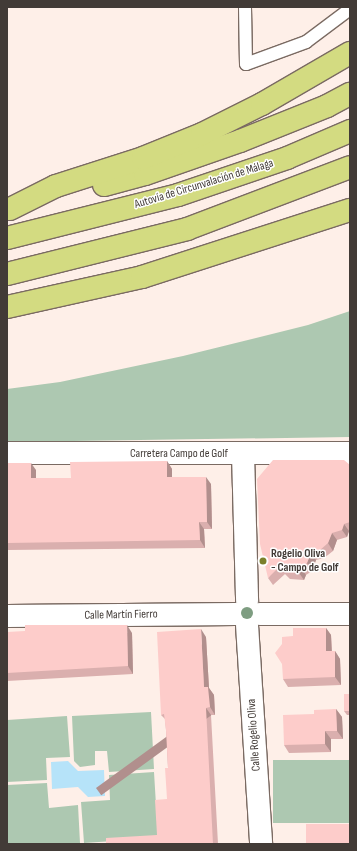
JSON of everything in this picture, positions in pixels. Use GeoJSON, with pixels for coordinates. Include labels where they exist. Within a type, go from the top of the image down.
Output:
{"type":"FeatureCollection","features":[{"type":"Feature","properties":{"kind":"highway"},"geometry":{"type":"LineString","coordinates":[[8,209],[56,186],[143,158],[202,134],[319,72],[350,53]]}},
{"type":"Feature","properties":{"kind":"highway"},"geometry":{"type":"LineString","coordinates":[[8,209],[145,174],[247,138],[327,106],[350,94]]}},
{"type":"Feature","properties":{"kind":"highway","name":"Autovía de Circunvalación de Málaga"},"geometry":{"type":"LineString","coordinates":[[7,238],[178,195],[287,158],[350,131]]}},
{"type":"Feature","properties":{"kind":"highway"},"geometry":{"type":"LineString","coordinates":[[7,274],[187,229],[350,167]]}},
{"type":"Feature","properties":{"kind":"highway"},"geometry":{"type":"LineString","coordinates":[[7,307],[142,277],[350,210]]}},
{"type":"Feature","properties":{"kind":"highway"},"geometry":{"type":"LineString","coordinates":[[294,229],[338,227],[350,224]]}},
{"type":"Feature","properties":{"kind":"street","name":"Carretera Campo de Golf"},"geometry":{"type":"LineString","coordinates":[[7,453],[350,453]]}},
{"type":"Feature","properties":{"kind":"street","name":"Calle Rogelio Oliva"},"geometry":{"type":"LineString","coordinates":[[243,454],[247,614],[261,844]]}},
{"type":"Feature","properties":{"kind":"street","name":"Calle Martín Fierro"},"geometry":{"type":"LineString","coordinates":[[7,616],[350,614]]}},
{"type":"Feature","properties":{"kind":"lane"},"geometry":{"type":"LineString","coordinates":[[244,7],[246,64],[306,42],[350,9]]}},
{"type":"Feature","properties":{"kind":"green space"},"geometry":{"type":"Polygon","coordinates":[[[350,311],[350,437],[7,442],[7,389],[60,382],[183,356],[308,325],[350,311]]]}},
{"type":"Feature","properties":{"kind":"green space"},"geometry":{"type":"Polygon","coordinates":[[[151,712],[154,769],[109,772],[107,751],[95,751],[95,765],[80,767],[74,761],[72,716],[151,712]]]}},
{"type":"Feature","properties":{"kind":"green space"},"geometry":{"type":"Polygon","coordinates":[[[67,716],[70,757],[46,758],[47,780],[7,782],[7,720],[67,716]]]}},
{"type":"Feature","properties":{"kind":"green space"},"geometry":{"type":"Polygon","coordinates":[[[273,760],[350,760],[350,823],[273,823],[273,760]]]}},
{"type":"Feature","properties":{"kind":"green space"},"geometry":{"type":"Polygon","coordinates":[[[154,772],[158,838],[84,843],[81,802],[110,800],[109,775],[154,772]]]}},
{"type":"Feature","properties":{"kind":"green space"},"geometry":{"type":"Polygon","coordinates":[[[47,783],[49,808],[78,805],[80,843],[7,844],[7,785],[47,783]]]}},
{"type":"Feature","properties":{"kind":"water"},"geometry":{"type":"Polygon","coordinates":[[[68,761],[78,771],[104,770],[105,796],[88,797],[78,787],[52,789],[51,762],[68,761]]]}},
{"type":"Feature","properties":{"kind":"building"},"geometry":{"type":"Polygon","coordinates":[[[273,460],[344,460],[350,465],[350,522],[344,524],[342,530],[332,533],[328,543],[319,551],[311,553],[307,563],[301,568],[299,573],[285,572],[280,566],[268,578],[260,544],[257,479],[273,460]]]}},
{"type":"Feature","properties":{"kind":"building"},"geometry":{"type":"Polygon","coordinates":[[[167,461],[167,477],[206,477],[207,522],[199,522],[200,540],[7,543],[7,463],[31,463],[31,478],[71,478],[70,462],[167,461]]]}},
{"type":"Feature","properties":{"kind":"building"},"geometry":{"type":"Polygon","coordinates":[[[25,625],[127,625],[128,666],[7,673],[7,632],[25,631],[25,625]]]}},
{"type":"Feature","properties":{"kind":"building"},"geometry":{"type":"Polygon","coordinates":[[[293,628],[326,628],[326,651],[335,651],[335,677],[283,679],[282,664],[275,653],[282,644],[282,637],[293,636],[293,628]]]}},
{"type":"Feature","properties":{"kind":"building"},"geometry":{"type":"Polygon","coordinates":[[[201,629],[204,687],[208,687],[210,707],[206,708],[213,844],[106,844],[106,838],[157,835],[155,800],[167,799],[165,768],[168,768],[164,714],[161,715],[157,632],[201,629]]]}},
{"type":"Feature","properties":{"kind":"building"},"geometry":{"type":"Polygon","coordinates":[[[344,694],[350,694],[350,711],[344,711],[344,694]]]}},
{"type":"Feature","properties":{"kind":"building"},"geometry":{"type":"Polygon","coordinates":[[[336,709],[337,731],[325,731],[325,744],[284,745],[283,715],[314,714],[314,710],[336,709]]]}},
{"type":"Feature","properties":{"kind":"building"},"geometry":{"type":"Polygon","coordinates":[[[306,824],[350,824],[350,844],[306,844],[306,824]]]}},
{"type":"Feature","properties":{"kind":"place","name":"Rogelio Oliva - Campo de Golf"},"geometry":{"type":"Point","coordinates":[263,561]}}]}
